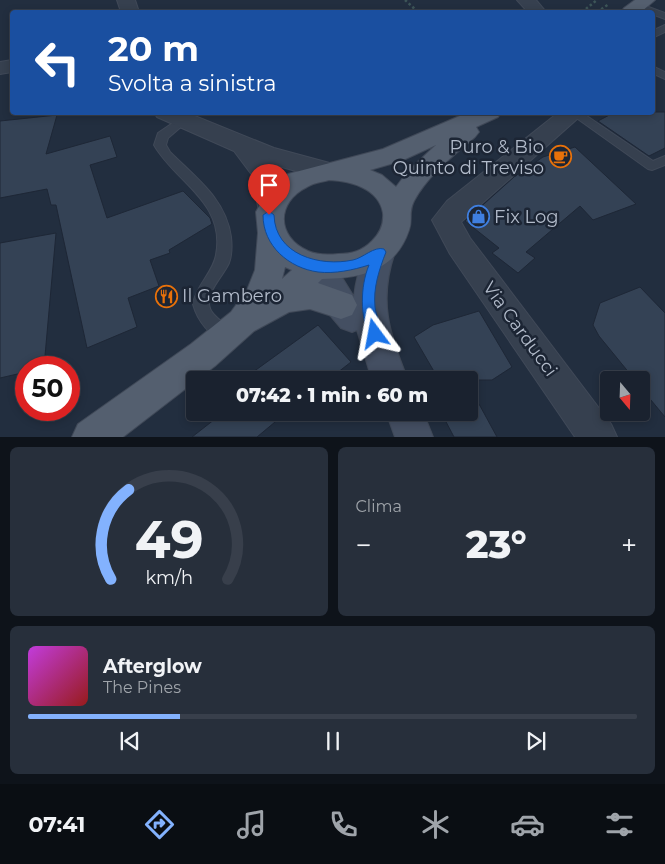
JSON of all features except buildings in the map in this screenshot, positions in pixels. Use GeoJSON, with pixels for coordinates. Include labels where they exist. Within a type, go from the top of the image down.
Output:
{"type":"FeatureCollection","features":[{"type":"Feature","properties":{"kind":"main road"},"geometry":{"type":"LineString","coordinates":[[234,329],[260,297],[270,270],[271,220],[278,195],[287,186],[299,178],[392,155],[484,115]]}},
{"type":"Feature","properties":{"kind":"main road"},"geometry":{"type":"LineString","coordinates":[[396,211],[404,194],[416,178],[485,115]]}},
{"type":"Feature","properties":{"kind":"main road"},"geometry":{"type":"LineString","coordinates":[[271,220],[284,251],[304,263],[318,267],[352,266],[380,252],[391,240],[397,226],[396,211],[392,201],[376,184],[352,173],[333,171]]}},
{"type":"Feature","properties":{"kind":"main road"},"geometry":{"type":"LineString","coordinates":[[380,252],[371,274],[369,307],[378,347],[387,371]]}},
{"type":"Feature","properties":{"kind":"main road"},"geometry":{"type":"LineString","coordinates":[[277,303],[318,267]]}},
{"type":"Feature","properties":{"kind":"main road"},"geometry":{"type":"LineString","coordinates":[[318,267],[341,305],[378,347]]}},
{"type":"Feature","properties":{"kind":"main road"},"geometry":{"type":"LineString","coordinates":[[91,436],[234,329],[277,303],[294,296],[310,295],[325,298],[341,305]]}},
{"type":"Feature","properties":{"kind":"main road"},"geometry":{"type":"LineString","coordinates":[[408,421],[414,436]]}},
{"type":"Feature","properties":{"kind":"street"},"geometry":{"type":"LineString","coordinates":[[526,0],[535,10]]}},
{"type":"Feature","properties":{"kind":"street","name":"Via Carducci"},"geometry":{"type":"LineString","coordinates":[[572,115],[457,208],[446,220],[460,246],[598,436]]}},
{"type":"Feature","properties":{"kind":"street"},"geometry":{"type":"LineString","coordinates":[[177,116],[244,147],[302,166],[333,171]]}},
{"type":"Feature","properties":{"kind":"street"},"geometry":{"type":"LineString","coordinates":[[244,147],[264,173],[271,220]]}},
{"type":"Feature","properties":{"kind":"lane"},"geometry":{"type":"LineString","coordinates":[[577,115],[652,166],[664,161]]}},
{"type":"Feature","properties":{"kind":"lane"},"geometry":{"type":"LineString","coordinates":[[177,116],[162,136],[160,145],[166,155],[212,202],[218,214],[224,254],[215,277],[202,294],[200,302],[203,312],[234,329]]}},
{"type":"Feature","properties":{"kind":"path"},"geometry":{"type":"LineString","coordinates":[[405,0],[416,10]]}},
{"type":"Feature","properties":{"kind":"path"},"geometry":{"type":"LineString","coordinates":[[584,10],[597,0]]}},
{"type":"Feature","properties":{"kind":"path"},"geometry":{"type":"LineString","coordinates":[[601,10],[614,0]]}},
{"type":"Feature","properties":{"kind":"place","name":"Puro & Bio Quinto di Treviso"},"geometry":{"type":"Point","coordinates":[560,157]}},
{"type":"Feature","properties":{"kind":"place","name":"Fix Log"},"geometry":{"type":"Point","coordinates":[478,217]}},
{"type":"Feature","properties":{"kind":"place","name":"Il Gambero"},"geometry":{"type":"Point","coordinates":[166,296]}},
{"type":"Feature","properties":{"kind":"route"},"geometry":{"type":"LineString","coordinates":[[269,215],[269,225],[277,243],[293,258],[304,263],[319,267],[336,268],[352,266],[380,252],[371,274],[369,293],[369,307],[375,334]]}}]}
